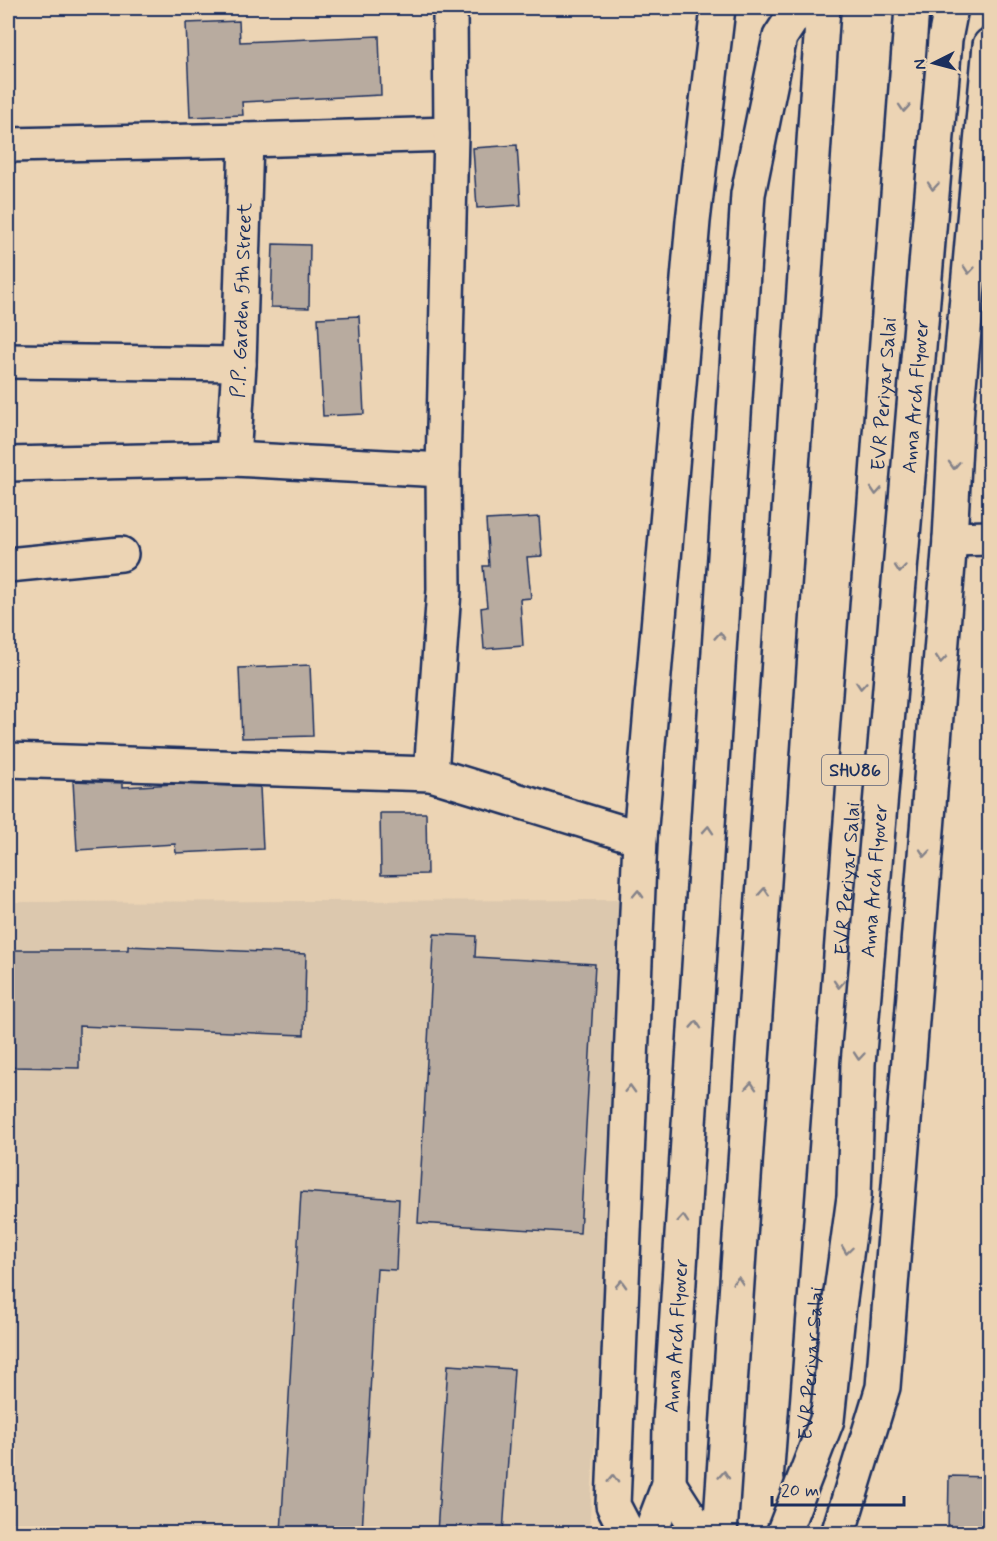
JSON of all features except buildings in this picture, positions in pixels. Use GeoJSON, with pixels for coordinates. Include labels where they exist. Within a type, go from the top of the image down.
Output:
{"type":"FeatureCollection","features":[{"type":"Feature","properties":{"kind":"main road"},"geometry":{"type":"LineString","coordinates":[[431,774],[444,590],[443,470],[451,134],[450,8]]}},
{"type":"Feature","properties":{"kind":"main road"},"geometry":{"type":"LineString","coordinates":[[628,1533],[613,1505],[613,1494],[640,838],[693,221],[718,8]]}},
{"type":"Feature","properties":{"kind":"main road","name":"Anna Arch Flyover"},"geometry":{"type":"LineString","coordinates":[[650,1533],[669,1484],[670,1425],[748,195],[780,37],[799,8]]}},
{"type":"Feature","properties":{"kind":"main road"},"geometry":{"type":"LineString","coordinates":[[720,1533],[823,8]]}},
{"type":"Feature","properties":{"kind":"main road","name":"EVR Periyar Salai"},"geometry":{"type":"LineString","coordinates":[[798,1533],[912,8]]}},
{"type":"Feature","properties":{"kind":"main road","name":"Anna Arch Flyover"},"geometry":{"type":"LineString","coordinates":[[783,1533],[827,1420],[838,1314],[854,1197],[858,1064],[944,52],[951,8]]}},
{"type":"Feature","properties":{"kind":"main road"},"geometry":{"type":"LineString","coordinates":[[958,8],[989,51]]}},
{"type":"Feature","properties":{"kind":"main road"},"geometry":{"type":"LineString","coordinates":[[838,1533],[883,1387],[950,539],[957,407],[990,45]]}},
{"type":"Feature","properties":{"kind":"main road"},"geometry":{"type":"LineString","coordinates":[[8,145],[451,134]]}},
{"type":"Feature","properties":{"kind":"main road","name":"P.P. Garden 5th Street"},"geometry":{"type":"LineString","coordinates":[[233,459],[239,364],[246,140]]}},
{"type":"Feature","properties":{"kind":"main road"},"geometry":{"type":"LineString","coordinates":[[8,361],[239,364]]}},
{"type":"Feature","properties":{"kind":"main road"},"geometry":{"type":"LineString","coordinates":[[8,464],[233,459],[443,470]]}},
{"type":"Feature","properties":{"kind":"main road"},"geometry":{"type":"LineString","coordinates":[[950,539],[990,538]]}},
{"type":"Feature","properties":{"kind":"main road"},"geometry":{"type":"LineString","coordinates":[[8,565],[121,554]]}},
{"type":"Feature","properties":{"kind":"main road"},"geometry":{"type":"LineString","coordinates":[[8,760],[431,774],[640,838]]}},
{"type":"Feature","properties":{"kind":"main road"},"geometry":{"type":"LineString","coordinates":[[669,1484],[701,1533]]}},
{"type":"Feature","properties":{"kind":"shaded area"},"geometry":{"type":"Polygon","coordinates":[[[628,900],[589,1533],[8,1533],[8,902],[628,900]]]}}]}
